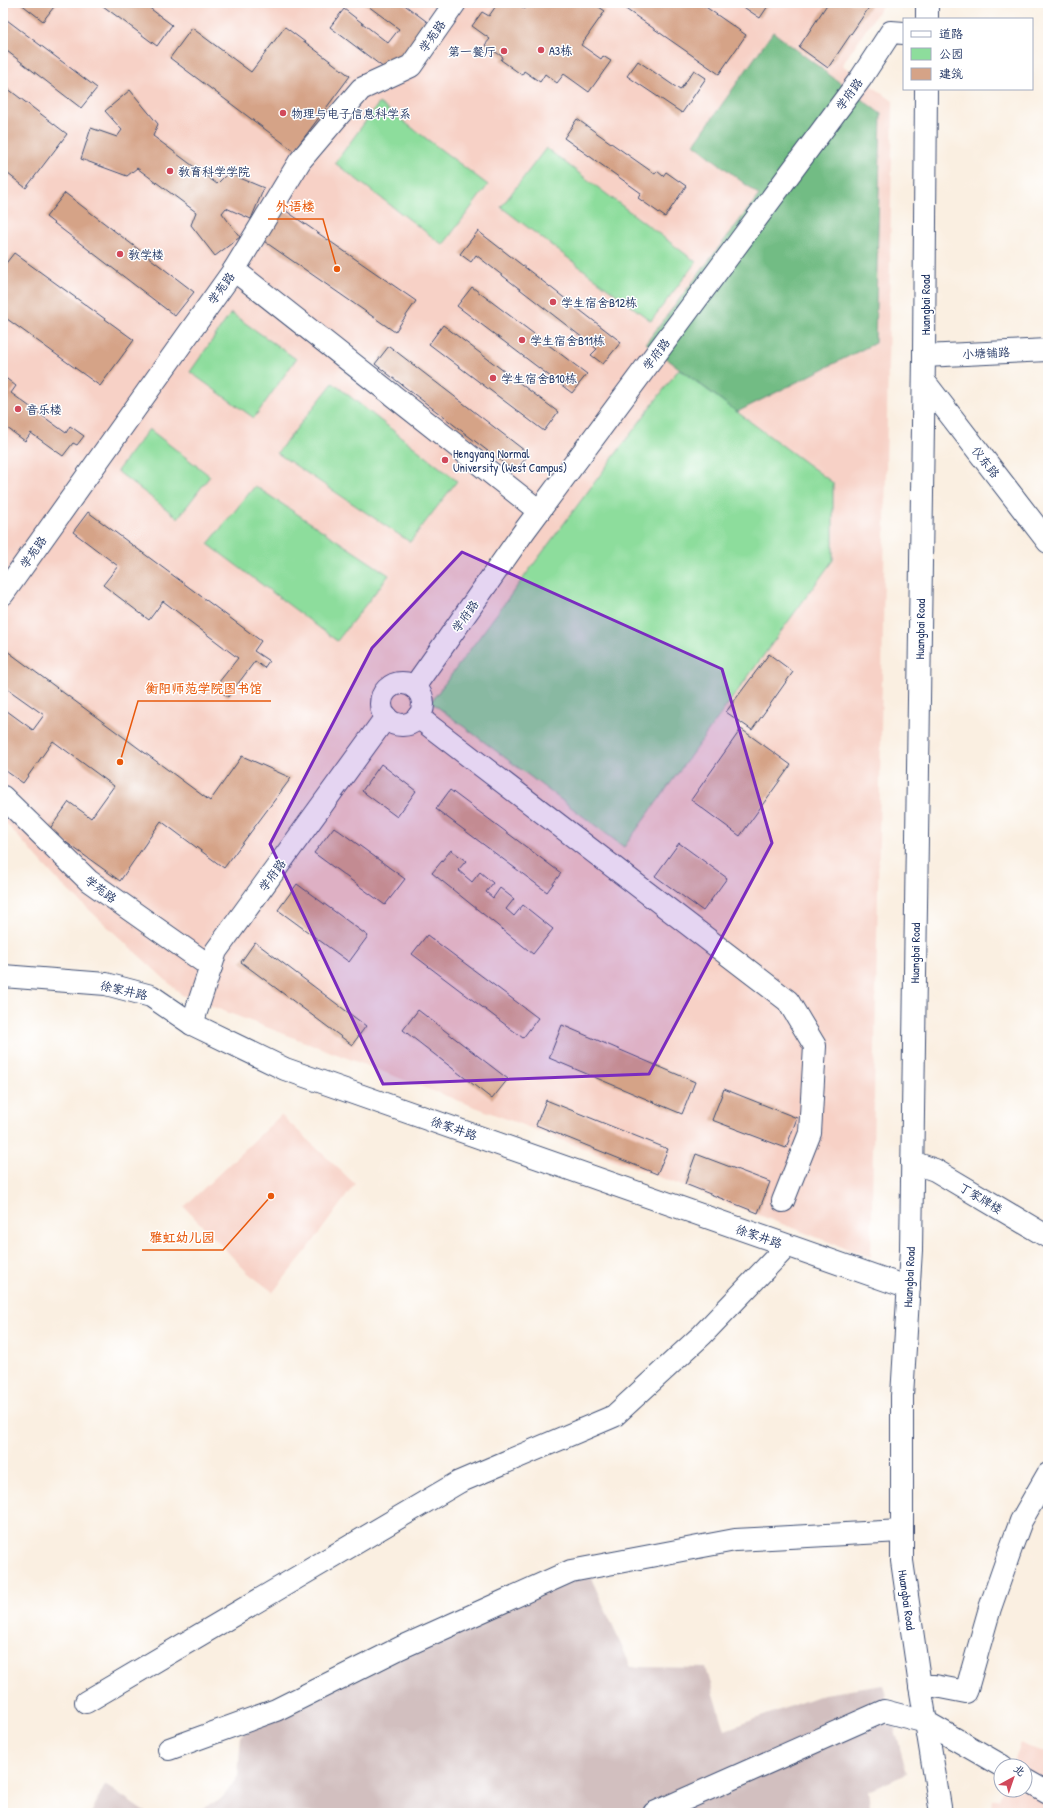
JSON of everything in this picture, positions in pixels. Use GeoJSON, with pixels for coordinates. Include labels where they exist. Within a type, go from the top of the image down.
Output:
{"type":"FeatureCollection","features":[{"type":"Feature","properties":{"kind":"street","name":"学苑路"},"geometry":{"type":"LineString","coordinates":[[3,594],[234,270],[300,161],[361,89],[411,66],[455,3]]}},
{"type":"Feature","properties":{"kind":"street"},"geometry":{"type":"LineString","coordinates":[[927,3],[927,18]]}},
{"type":"Feature","properties":{"kind":"street","name":"学府路"},"geometry":{"type":"LineString","coordinates":[[414,687],[539,511],[856,85],[891,32],[903,33]]}},
{"type":"Feature","properties":{"kind":"street","name":"Huangbai Road"},"geometry":{"type":"LineString","coordinates":[[926,90],[924,381],[912,1162],[909,1288],[902,1396],[901,1531],[902,1561],[920,1686],[941,1813]]}},
{"type":"Feature","properties":{"kind":"street"},"geometry":{"type":"LineString","coordinates":[[234,270],[539,511]]}},
{"type":"Feature","properties":{"kind":"street","name":"小塘铺路"},"geometry":{"type":"LineString","coordinates":[[924,356],[1048,350]]}},
{"type":"Feature","properties":{"kind":"street","name":"仪东路"},"geometry":{"type":"LineString","coordinates":[[924,381],[1048,542]]}},
{"type":"Feature","properties":{"kind":"street"},"geometry":{"type":"LineString","coordinates":[[399,684],[407,684],[414,687],[419,692],[423,705],[418,717],[411,723],[402,725],[393,723],[386,717],[382,709],[382,700],[386,692],[392,686],[399,684]]}},
{"type":"Feature","properties":{"kind":"street","name":"学府路"},"geometry":{"type":"LineString","coordinates":[[192,1024],[216,952],[386,717]]}},
{"type":"Feature","properties":{"kind":"street"},"geometry":{"type":"LineString","coordinates":[[418,717],[766,982],[788,1001],[815,1046],[810,1133],[783,1201]]}},
{"type":"Feature","properties":{"kind":"street","name":"学苑路"},"geometry":{"type":"LineString","coordinates":[[3,797],[88,881],[211,967]]}},
{"type":"Feature","properties":{"kind":"street","name":"徐家井路"},"geometry":{"type":"LineString","coordinates":[[3,976],[106,984],[151,996],[192,1024],[285,1069],[909,1288]]}},
{"type":"Feature","properties":{"kind":"street","name":"丁家牌楼"},"geometry":{"type":"LineString","coordinates":[[912,1162],[935,1170],[1048,1237]]}},
{"type":"Feature","properties":{"kind":"street"},"geometry":{"type":"LineString","coordinates":[[86,1702],[459,1482],[614,1416],[702,1335],[787,1246]]}},
{"type":"Feature","properties":{"kind":"street"},"geometry":{"type":"LineString","coordinates":[[920,1686],[935,1686],[966,1692],[990,1608],[1021,1521],[1048,1474]]}},
{"type":"Feature","properties":{"kind":"street"},"geometry":{"type":"LineString","coordinates":[[169,1749],[276,1710],[400,1648],[571,1570],[735,1540],[901,1531]]}},
{"type":"Feature","properties":{"kind":"street"},"geometry":{"type":"LineString","coordinates":[[654,1813],[884,1711],[926,1722],[993,1761]]}},
{"type":"Feature","properties":{"kind":"street"},"geometry":{"type":"LineString","coordinates":[[1033,1785],[1048,1793]]}},
{"type":"Feature","properties":{"kind":"highlighted area"},"geometry":{"type":"Polygon","coordinates":[[[462,552],[722,669],[772,843],[649,1074],[383,1084],[270,844],[372,648],[462,552]]]}},
{"type":"Feature","properties":{"kind":"shaded area","name":"Hengyang Normal University (West Campus)"},"geometry":{"type":"Polygon","coordinates":[[[3,3],[884,3],[842,65],[893,101],[871,1258],[182,995],[61,884],[3,820],[3,3]]]}},
{"type":"Feature","properties":{"kind":"shaded area"},"geometry":{"type":"Polygon","coordinates":[[[281,1115],[355,1184],[307,1250],[273,1292],[248,1273],[184,1207],[281,1115]]]}},
{"type":"Feature","properties":{"kind":"shaded area"},"geometry":{"type":"Polygon","coordinates":[[[588,1571],[631,1667],[706,1668],[725,1730],[824,1694],[883,1685],[907,1774],[868,1791],[871,1813],[192,1813],[222,1799],[238,1776],[241,1735],[400,1652],[588,1571]]]}},
{"type":"Feature","properties":{"kind":"shaded area"},"geometry":{"type":"Polygon","coordinates":[[[1021,1743],[1037,1751],[1048,1751],[1048,1813],[992,1813],[993,1799],[1033,1798],[1033,1758],[1015,1758],[1021,1743]]]}},
{"type":"Feature","properties":{"kind":"shaded area"},"geometry":{"type":"Polygon","coordinates":[[[105,1785],[146,1813],[91,1813],[105,1785]]]}},
{"type":"Feature","properties":{"kind":"green space"},"geometry":{"type":"Polygon","coordinates":[[[773,32],[881,114],[875,343],[737,412],[646,343],[759,195],[694,144],[773,32]]]}},
{"type":"Feature","properties":{"kind":"green space"},"geometry":{"type":"Polygon","coordinates":[[[379,103],[488,185],[443,245],[335,163],[379,103]]]}},
{"type":"Feature","properties":{"kind":"green space"},"geometry":{"type":"Polygon","coordinates":[[[546,148],[696,262],[651,321],[501,207],[546,148]]]}},
{"type":"Feature","properties":{"kind":"green space"},"geometry":{"type":"Polygon","coordinates":[[[231,313],[296,359],[254,418],[190,372],[231,313]]]}},
{"type":"Feature","properties":{"kind":"green space"},"geometry":{"type":"Polygon","coordinates":[[[679,369],[833,483],[833,560],[624,847],[431,702],[679,369]]]}},
{"type":"Feature","properties":{"kind":"green space"},"geometry":{"type":"Polygon","coordinates":[[[333,383],[457,481],[410,542],[277,453],[333,383]]]}},
{"type":"Feature","properties":{"kind":"green space"},"geometry":{"type":"Polygon","coordinates":[[[149,429],[210,476],[178,518],[117,471],[149,429]]]}},
{"type":"Feature","properties":{"kind":"green space"},"geometry":{"type":"Polygon","coordinates":[[[255,486],[389,575],[337,641],[208,544],[255,486]]]}},
{"type":"Feature","properties":{"kind":"building"},"geometry":{"type":"Polygon","coordinates":[[[20,3],[57,3],[43,21],[20,3]]]}},
{"type":"Feature","properties":{"kind":"building"},"geometry":{"type":"Polygon","coordinates":[[[99,3],[143,3],[172,25],[157,46],[99,3]]]}},
{"type":"Feature","properties":{"kind":"building"},"geometry":{"type":"Polygon","coordinates":[[[364,3],[402,3],[430,24],[392,74],[330,27],[344,9],[388,43],[399,29],[364,3]]]}},
{"type":"Feature","properties":{"kind":"building","name":"A3栋"},"geometry":{"type":"Polygon","coordinates":[[[498,3],[516,3],[525,9],[529,3],[593,3],[605,11],[581,45],[601,59],[603,56],[611,61],[589,92],[564,74],[557,83],[545,74],[540,82],[524,71],[522,75],[501,60],[503,57],[485,45],[490,39],[472,26],[482,12],[489,16],[498,3]]]}},
{"type":"Feature","properties":{"kind":"building"},"geometry":{"type":"Polygon","coordinates":[[[617,3],[700,3],[746,35],[719,74],[617,3]]]}},
{"type":"Feature","properties":{"kind":"building"},"geometry":{"type":"Polygon","coordinates":[[[770,3],[760,18],[739,4],[770,3]]]}},
{"type":"Feature","properties":{"kind":"building"},"geometry":{"type":"Polygon","coordinates":[[[828,3],[872,3],[828,68],[799,47],[828,3]]]}},
{"type":"Feature","properties":{"kind":"building"},"geometry":{"type":"Polygon","coordinates":[[[3,17],[97,88],[81,108],[3,48],[3,17]]]}},
{"type":"Feature","properties":{"kind":"building","name":"物理与电子信息科学系"},"geometry":{"type":"Polygon","coordinates":[[[285,27],[350,76],[294,151],[170,58],[192,28],[251,72],[285,27]]]}},
{"type":"Feature","properties":{"kind":"building"},"geometry":{"type":"Polygon","coordinates":[[[638,61],[680,90],[694,70],[706,78],[682,113],[627,76],[638,61]]]}},
{"type":"Feature","properties":{"kind":"building"},"geometry":{"type":"Polygon","coordinates":[[[3,85],[67,134],[26,188],[3,170],[3,85]]]}},
{"type":"Feature","properties":{"kind":"building","name":"教育科学学院"},"geometry":{"type":"Polygon","coordinates":[[[130,90],[158,124],[153,136],[217,184],[228,173],[264,188],[251,219],[226,208],[222,213],[240,237],[215,256],[191,225],[196,212],[137,168],[127,176],[81,159],[91,128],[117,137],[122,130],[105,111],[130,90]]]}},
{"type":"Feature","properties":{"kind":"building"},"geometry":{"type":"Polygon","coordinates":[[[577,119],[655,174],[657,171],[663,176],[666,172],[686,186],[665,217],[638,198],[641,193],[564,138],[577,119]]]}},
{"type":"Feature","properties":{"kind":"building","name":"教学楼"},"geometry":{"type":"Polygon","coordinates":[[[65,193],[194,292],[175,316],[46,217],[65,193]]]}},
{"type":"Feature","properties":{"kind":"building"},"geometry":{"type":"Polygon","coordinates":[[[279,206],[416,301],[395,332],[258,237],[279,206]]]}},
{"type":"Feature","properties":{"kind":"building","name":"学生宿舍B12栋"},"geometry":{"type":"Polygon","coordinates":[[[478,231],[621,342],[603,364],[591,355],[597,349],[476,255],[471,262],[460,254],[478,231]]]}},
{"type":"Feature","properties":{"kind":"building"},"geometry":{"type":"Polygon","coordinates":[[[14,253],[134,340],[100,386],[3,316],[3,267],[14,253]]]}},
{"type":"Feature","properties":{"kind":"building","name":"学生宿舍B11栋"},"geometry":{"type":"Polygon","coordinates":[[[472,287],[587,374],[572,393],[457,306],[472,287]]]}},
{"type":"Feature","properties":{"kind":"building","name":"学生宿舍B10栋"},"geometry":{"type":"Polygon","coordinates":[[[443,325],[558,412],[544,431],[429,344],[443,325]]]}},
{"type":"Feature","properties":{"kind":"building"},"geometry":{"type":"Polygon","coordinates":[[[389,346],[529,454],[515,472],[375,364],[389,346]]]}},
{"type":"Feature","properties":{"kind":"building","name":"音乐楼"},"geometry":{"type":"Polygon","coordinates":[[[3,376],[16,386],[11,393],[66,433],[70,426],[84,436],[77,445],[73,443],[63,456],[31,433],[25,441],[3,425],[3,376]]]}},
{"type":"Feature","properties":{"kind":"building"},"geometry":{"type":"Polygon","coordinates":[[[88,512],[261,641],[254,651],[269,661],[264,668],[255,661],[228,697],[215,687],[238,658],[163,601],[149,620],[103,585],[118,566],[73,532],[88,512]]]}},
{"type":"Feature","properties":{"kind":"building"},"geometry":{"type":"Polygon","coordinates":[[[3,648],[210,801],[242,756],[291,778],[224,868],[161,821],[120,881],[49,830],[69,802],[91,818],[114,786],[53,741],[23,783],[3,769],[3,708],[33,730],[44,715],[6,688],[3,692],[3,648]]]}},
{"type":"Feature","properties":{"kind":"building"},"geometry":{"type":"Polygon","coordinates":[[[769,654],[793,672],[752,730],[726,712],[769,654]]]}},
{"type":"Feature","properties":{"kind":"building"},"geometry":{"type":"Polygon","coordinates":[[[741,729],[791,765],[740,836],[691,800],[741,729]]]}},
{"type":"Feature","properties":{"kind":"building"},"geometry":{"type":"Polygon","coordinates":[[[381,764],[416,791],[397,817],[362,791],[381,764]]]}},
{"type":"Feature","properties":{"kind":"building"},"geometry":{"type":"Polygon","coordinates":[[[450,790],[561,873],[547,892],[436,809],[450,790]]]}},
{"type":"Feature","properties":{"kind":"building"},"geometry":{"type":"Polygon","coordinates":[[[334,827],[405,879],[385,905],[314,853],[334,827]]]}},
{"type":"Feature","properties":{"kind":"building"},"geometry":{"type":"Polygon","coordinates":[[[679,843],[727,878],[703,911],[655,876],[679,843]]]}},
{"type":"Feature","properties":{"kind":"building"},"geometry":{"type":"Polygon","coordinates":[[[451,850],[466,861],[458,870],[472,882],[480,872],[493,883],[486,892],[493,898],[500,888],[514,899],[506,909],[514,916],[523,905],[553,929],[533,954],[432,873],[451,850]]]}},
{"type":"Feature","properties":{"kind":"building"},"geometry":{"type":"Polygon","coordinates":[[[297,884],[368,936],[349,962],[278,910],[297,884]]]}},
{"type":"Feature","properties":{"kind":"building"},"geometry":{"type":"Polygon","coordinates":[[[427,935],[538,1018],[523,1038],[412,954],[427,935]]]}},
{"type":"Feature","properties":{"kind":"building"},"geometry":{"type":"Polygon","coordinates":[[[255,942],[366,1026],[352,1045],[241,962],[255,942]]]}},
{"type":"Feature","properties":{"kind":"building"},"geometry":{"type":"Polygon","coordinates":[[[418,1010],[508,1079],[492,1099],[403,1030],[418,1010]]]}},
{"type":"Feature","properties":{"kind":"building"},"geometry":{"type":"Polygon","coordinates":[[[562,1025],[695,1082],[682,1114],[549,1058],[562,1025]]]}},
{"type":"Feature","properties":{"kind":"building"},"geometry":{"type":"Polygon","coordinates":[[[724,1089],[797,1118],[786,1148],[712,1120],[724,1089]]]}},
{"type":"Feature","properties":{"kind":"building"},"geometry":{"type":"Polygon","coordinates":[[[546,1100],[668,1149],[657,1174],[536,1125],[546,1100]]]}},
{"type":"Feature","properties":{"kind":"building"},"geometry":{"type":"Polygon","coordinates":[[[696,1154],[770,1182],[758,1213],[685,1184],[696,1154]]]}},
{"type":"Feature","properties":{"kind":"place","name":"A3栋"},"geometry":{"type":"Point","coordinates":[541,50]}},
{"type":"Feature","properties":{"kind":"place","name":"第一餐厅"},"geometry":{"type":"Point","coordinates":[504,51]}},
{"type":"Feature","properties":{"kind":"place","name":"物理与电子信息科学系"},"geometry":{"type":"Point","coordinates":[283,113]}},
{"type":"Feature","properties":{"kind":"place","name":"教育科学学院"},"geometry":{"type":"Point","coordinates":[170,171]}},
{"type":"Feature","properties":{"kind":"place","name":"教学楼"},"geometry":{"type":"Point","coordinates":[120,254]}},
{"type":"Feature","properties":{"kind":"place","name":"外语楼"},"geometry":{"type":"Point","coordinates":[337,269]}},
{"type":"Feature","properties":{"kind":"place","name":"学生宿舍B12栋"},"geometry":{"type":"Point","coordinates":[553,302]}},
{"type":"Feature","properties":{"kind":"place","name":"学生宿舍B11栋"},"geometry":{"type":"Point","coordinates":[522,340]}},
{"type":"Feature","properties":{"kind":"place","name":"学生宿舍B10栋"},"geometry":{"type":"Point","coordinates":[493,378]}},
{"type":"Feature","properties":{"kind":"place","name":"音乐楼"},"geometry":{"type":"Point","coordinates":[18,409]}},
{"type":"Feature","properties":{"kind":"place","name":"Hengyang Normal University (West Campus)"},"geometry":{"type":"Point","coordinates":[445,460]}},
{"type":"Feature","properties":{"kind":"place","name":"衡阳师范学院图书馆"},"geometry":{"type":"Point","coordinates":[120,762]}},
{"type":"Feature","properties":{"kind":"place","name":"雅虹幼儿园"},"geometry":{"type":"Point","coordinates":[271,1196]}}]}
